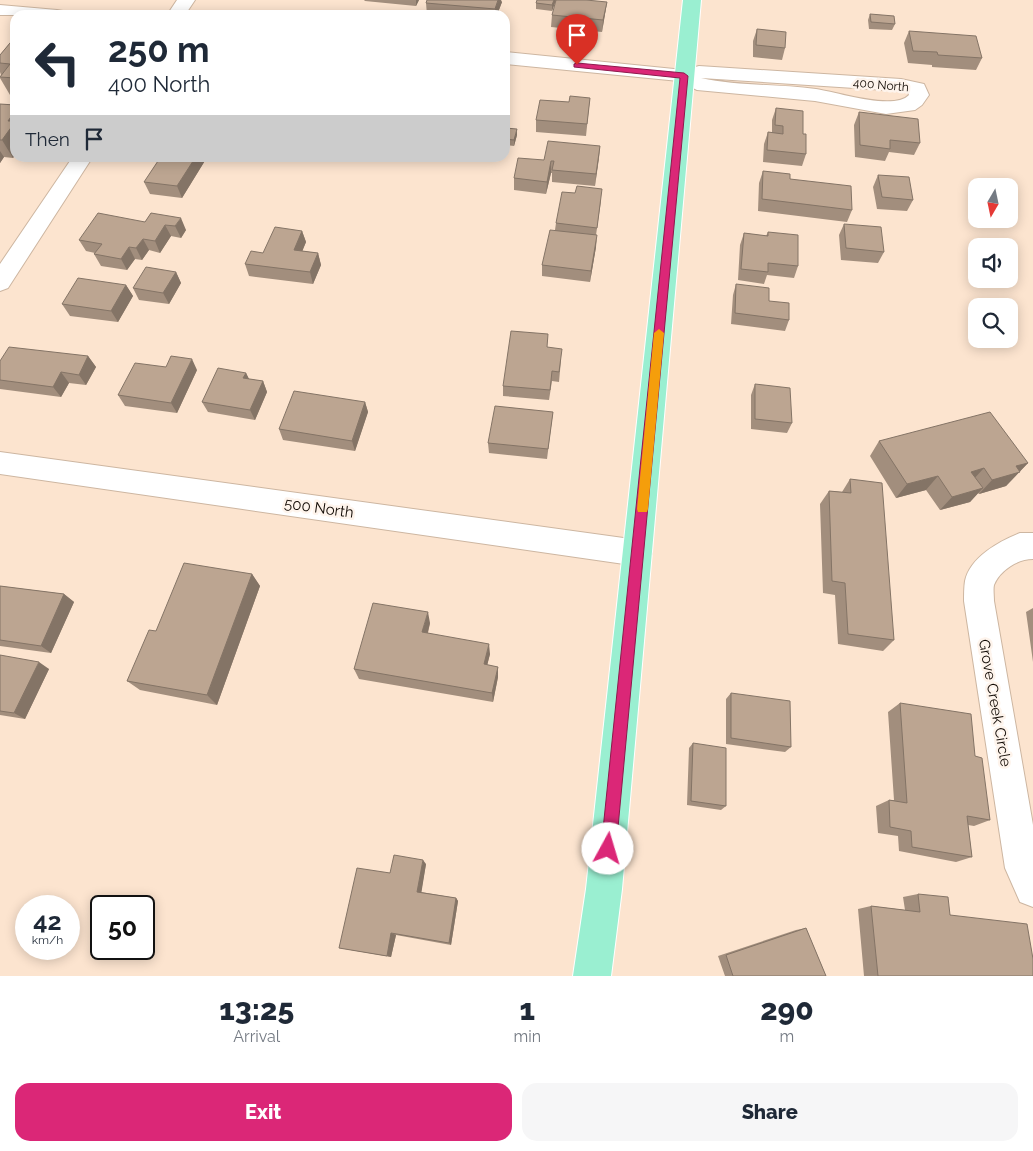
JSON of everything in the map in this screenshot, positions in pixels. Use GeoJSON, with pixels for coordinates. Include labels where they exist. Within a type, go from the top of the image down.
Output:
{"type":"FeatureCollection","features":[{"type":"Feature","properties":{"kind":"main road"},"geometry":{"type":"LineString","coordinates":[[592,976],[604,889],[692,0]]}},
{"type":"Feature","properties":{"kind":"street","name":"400 North"},"geometry":{"type":"LineString","coordinates":[[510,59],[684,76],[697,84],[768,83],[901,85],[918,88],[919,95],[908,106],[886,108],[815,95],[768,83]]}},
{"type":"Feature","properties":{"kind":"street"},"geometry":{"type":"LineString","coordinates":[[0,282],[79,162]]}},
{"type":"Feature","properties":{"kind":"street","name":"500 North"},"geometry":{"type":"LineString","coordinates":[[0,463],[638,553]]}},
{"type":"Feature","properties":{"kind":"street","name":"Grove Creek Circle"},"geometry":{"type":"LineString","coordinates":[[1033,546],[1020,546],[999,556],[980,580],[979,601],[1023,868],[1033,889]]}},
{"type":"Feature","properties":{"kind":"building"},"geometry":{"type":"Polygon","coordinates":[[[427,0],[498,0],[495,9],[426,3],[427,0]]]}},
{"type":"Feature","properties":{"kind":"building"},"geometry":{"type":"Polygon","coordinates":[[[537,0],[554,0],[552,5],[536,3],[537,0]]]}},
{"type":"Feature","properties":{"kind":"building"},"geometry":{"type":"Polygon","coordinates":[[[556,0],[607,2],[603,20],[552,15],[556,0]]]}},
{"type":"Feature","properties":{"kind":"building"},"geometry":{"type":"Polygon","coordinates":[[[870,14],[894,16],[895,24],[871,22],[870,14]]]}},
{"type":"Feature","properties":{"kind":"building"},"geometry":{"type":"Polygon","coordinates":[[[757,29],[786,32],[785,48],[756,45],[757,29]]]}},
{"type":"Feature","properties":{"kind":"building"},"geometry":{"type":"Polygon","coordinates":[[[909,31],[976,36],[982,58],[913,51],[909,31]]]}},
{"type":"Feature","properties":{"kind":"building"},"geometry":{"type":"Polygon","coordinates":[[[10,43],[10,64],[0,63],[0,55],[10,43]]]}},
{"type":"Feature","properties":{"kind":"building"},"geometry":{"type":"Polygon","coordinates":[[[10,64],[10,78],[0,77],[10,64]]]}},
{"type":"Feature","properties":{"kind":"building"},"geometry":{"type":"Polygon","coordinates":[[[570,96],[590,98],[587,124],[536,120],[540,100],[569,102],[570,96]]]}},
{"type":"Feature","properties":{"kind":"building"},"geometry":{"type":"Polygon","coordinates":[[[0,104],[10,105],[10,118],[8,121],[10,121],[10,129],[0,140],[0,104]]]}},
{"type":"Feature","properties":{"kind":"building"},"geometry":{"type":"Polygon","coordinates":[[[776,108],[803,111],[803,134],[806,134],[806,154],[767,150],[768,132],[783,134],[783,126],[775,125],[776,108]]]}},
{"type":"Feature","properties":{"kind":"building"},"geometry":{"type":"Polygon","coordinates":[[[859,112],[918,119],[920,143],[890,140],[890,149],[860,145],[859,112]]]}},
{"type":"Feature","properties":{"kind":"building"},"geometry":{"type":"Polygon","coordinates":[[[510,128],[517,129],[514,140],[510,140],[510,128]]]}},
{"type":"Feature","properties":{"kind":"building"},"geometry":{"type":"Polygon","coordinates":[[[548,141],[600,146],[596,174],[552,170],[554,161],[551,161],[547,182],[514,178],[518,158],[544,160],[548,141]]]}},
{"type":"Feature","properties":{"kind":"building"},"geometry":{"type":"Polygon","coordinates":[[[157,162],[192,162],[177,186],[144,182],[157,162]]]}},
{"type":"Feature","properties":{"kind":"building"},"geometry":{"type":"Polygon","coordinates":[[[763,171],[790,174],[790,179],[851,186],[852,210],[762,199],[763,171]]]}},
{"type":"Feature","properties":{"kind":"building"},"geometry":{"type":"Polygon","coordinates":[[[878,175],[909,177],[913,200],[882,197],[878,175]]]}},
{"type":"Feature","properties":{"kind":"building"},"geometry":{"type":"Polygon","coordinates":[[[577,186],[602,189],[597,228],[556,223],[562,192],[575,193],[577,186]]]}},
{"type":"Feature","properties":{"kind":"building"},"geometry":{"type":"Polygon","coordinates":[[[98,213],[145,222],[151,213],[181,218],[175,226],[165,225],[155,241],[143,239],[136,248],[129,247],[121,259],[94,254],[102,244],[79,240],[98,213]]]}},
{"type":"Feature","properties":{"kind":"building"},"geometry":{"type":"Polygon","coordinates":[[[844,224],[881,227],[884,252],[846,248],[844,224]]]}},
{"type":"Feature","properties":{"kind":"building"},"geometry":{"type":"Polygon","coordinates":[[[275,227],[302,231],[294,250],[318,253],[310,272],[245,264],[251,251],[263,253],[275,227]]]}},
{"type":"Feature","properties":{"kind":"building"},"geometry":{"type":"Polygon","coordinates":[[[550,230],[597,235],[591,271],[542,265],[550,230]]]}},
{"type":"Feature","properties":{"kind":"building"},"geometry":{"type":"Polygon","coordinates":[[[768,232],[798,235],[798,266],[768,263],[768,272],[741,269],[744,233],[768,236],[768,232]]]}},
{"type":"Feature","properties":{"kind":"building"},"geometry":{"type":"Polygon","coordinates":[[[146,267],[176,272],[163,293],[133,288],[146,267]]]}},
{"type":"Feature","properties":{"kind":"building"},"geometry":{"type":"Polygon","coordinates":[[[78,278],[126,285],[111,311],[62,304],[78,278]]]}},
{"type":"Feature","properties":{"kind":"building"},"geometry":{"type":"Polygon","coordinates":[[[736,284],[769,288],[769,301],[789,303],[789,320],[735,313],[736,284]]]}},
{"type":"Feature","properties":{"kind":"building"},"geometry":{"type":"Polygon","coordinates":[[[511,331],[548,334],[547,347],[562,349],[559,372],[552,371],[550,390],[503,386],[511,331]]]}},
{"type":"Feature","properties":{"kind":"building"},"geometry":{"type":"Polygon","coordinates":[[[9,347],[88,356],[79,375],[61,372],[53,387],[0,380],[0,361],[9,347]]]}},
{"type":"Feature","properties":{"kind":"building"},"geometry":{"type":"Polygon","coordinates":[[[171,356],[192,359],[171,403],[118,395],[135,363],[166,367],[171,356]]]}},
{"type":"Feature","properties":{"kind":"building"},"geometry":{"type":"Polygon","coordinates":[[[218,368],[246,373],[243,378],[263,381],[250,410],[202,402],[218,368]]]}},
{"type":"Feature","properties":{"kind":"building"},"geometry":{"type":"Polygon","coordinates":[[[755,384],[790,388],[792,423],[755,419],[755,384]]]}},
{"type":"Feature","properties":{"kind":"building"},"geometry":{"type":"Polygon","coordinates":[[[294,391],[365,402],[352,441],[279,429],[294,391]]]}},
{"type":"Feature","properties":{"kind":"building"},"geometry":{"type":"Polygon","coordinates":[[[495,406],[553,412],[548,449],[488,443],[495,406]]]}},
{"type":"Feature","properties":{"kind":"building"},"geometry":{"type":"Polygon","coordinates":[[[990,412],[1028,463],[1016,466],[1020,472],[992,480],[984,468],[971,472],[983,488],[952,497],[938,476],[907,484],[879,441],[990,412]]]}},
{"type":"Feature","properties":{"kind":"building"},"geometry":{"type":"Polygon","coordinates":[[[850,479],[882,483],[894,640],[848,634],[845,583],[832,581],[829,491],[851,493],[850,479]]]}},
{"type":"Feature","properties":{"kind":"building"},"geometry":{"type":"Polygon","coordinates":[[[184,563],[252,574],[207,695],[127,681],[149,630],[156,631],[184,563]]]}},
{"type":"Feature","properties":{"kind":"building"},"geometry":{"type":"Polygon","coordinates":[[[0,586],[64,594],[41,646],[0,640],[0,586]]]}},
{"type":"Feature","properties":{"kind":"building"},"geometry":{"type":"Polygon","coordinates":[[[373,603],[428,612],[422,632],[489,644],[484,664],[498,667],[492,693],[354,669],[373,603]]]}},
{"type":"Feature","properties":{"kind":"building"},"geometry":{"type":"Polygon","coordinates":[[[0,655],[39,662],[14,713],[0,711],[0,655]]]}},
{"type":"Feature","properties":{"kind":"building"},"geometry":{"type":"Polygon","coordinates":[[[731,693],[790,701],[791,747],[731,738],[731,693]]]}},
{"type":"Feature","properties":{"kind":"building"},"geometry":{"type":"Polygon","coordinates":[[[900,703],[971,714],[975,756],[982,758],[990,820],[967,816],[972,857],[912,847],[911,831],[890,827],[889,800],[907,803],[900,703]]]}},
{"type":"Feature","properties":{"kind":"building"},"geometry":{"type":"Polygon","coordinates":[[[693,743],[726,748],[726,806],[691,801],[693,743]]]}},
{"type":"Feature","properties":{"kind":"building"},"geometry":{"type":"Polygon","coordinates":[[[394,855],[423,860],[417,892],[456,898],[449,943],[391,933],[387,956],[339,948],[357,868],[390,873],[394,855]]]}},
{"type":"Feature","properties":{"kind":"building"},"geometry":{"type":"Polygon","coordinates":[[[918,894],[948,897],[950,915],[1027,924],[1033,959],[1033,976],[878,976],[871,906],[920,912],[918,894]]]}},
{"type":"Feature","properties":{"kind":"building"},"geometry":{"type":"Polygon","coordinates":[[[806,928],[826,976],[733,976],[726,955],[806,928]]]}},
{"type":"Feature","properties":{"kind":"slow traffic"},"geometry":{"type":"LineString","coordinates":[[643,509],[659,333]]}},
{"type":"Feature","properties":{"kind":"route"},"geometry":{"type":"LineString","coordinates":[[577,65],[684,76],[608,849]]}}]}
